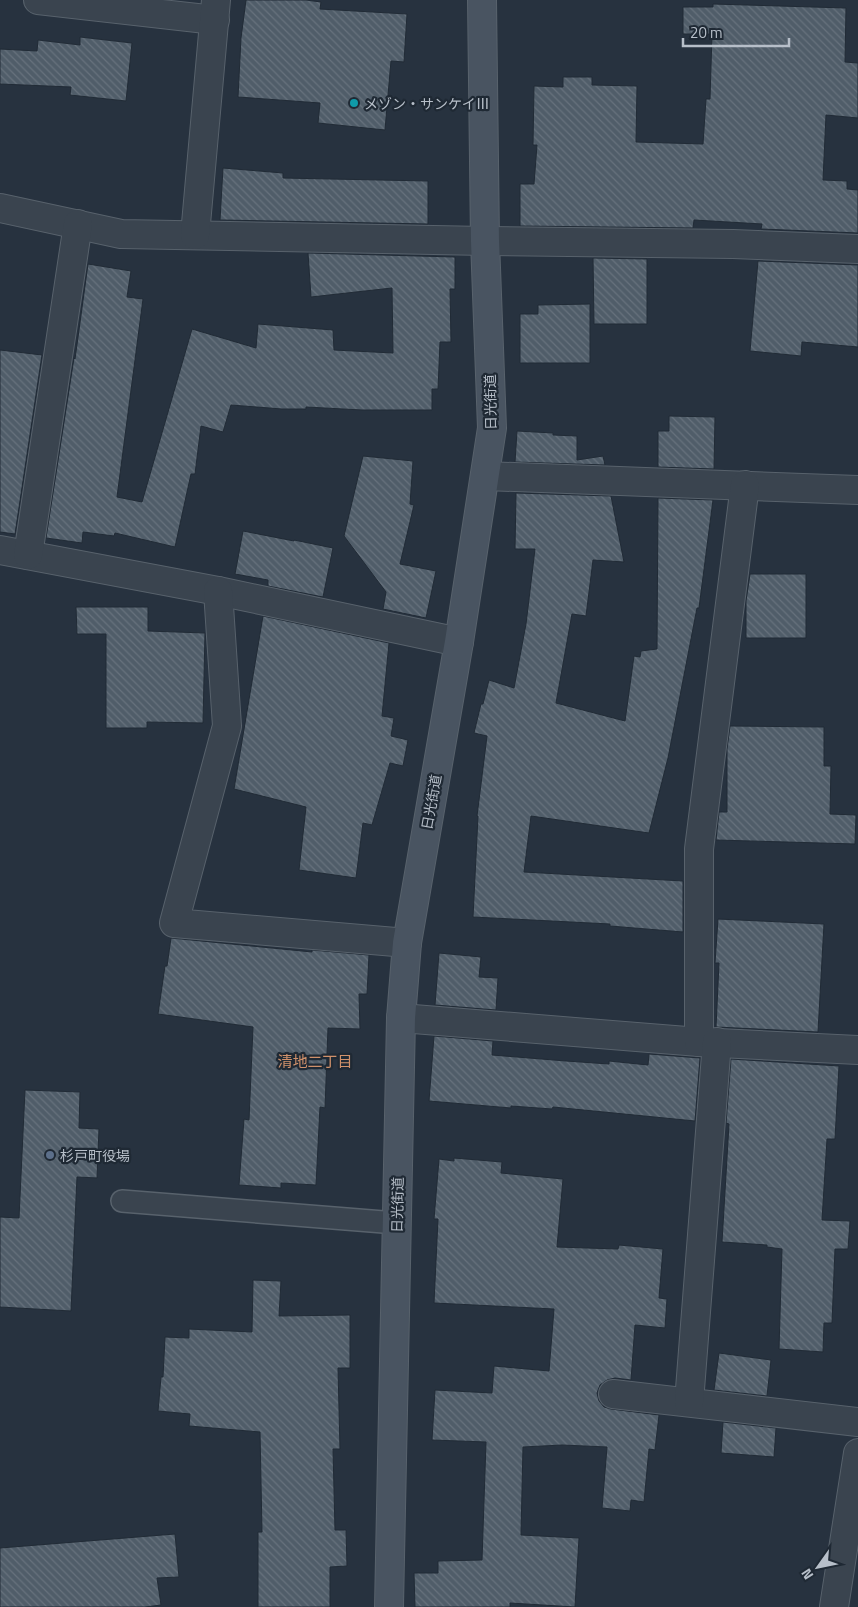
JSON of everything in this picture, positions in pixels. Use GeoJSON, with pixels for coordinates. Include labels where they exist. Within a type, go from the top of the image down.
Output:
{"type":"FeatureCollection","features":[{"type":"Feature","properties":{"kind":"main road","name":"日光街道"},"geometry":{"type":"LineString","coordinates":[[389,1607],[396,1223],[402,1018],[407,943],[459,642],[492,428],[485,241],[482,0]]}},
{"type":"Feature","properties":{"kind":"street"},"geometry":{"type":"LineString","coordinates":[[38,0],[216,10],[195,235]]}},
{"type":"Feature","properties":{"kind":"street"},"geometry":{"type":"LineString","coordinates":[[0,208],[121,234],[733,244],[858,249]]}},
{"type":"Feature","properties":{"kind":"street"},"geometry":{"type":"LineString","coordinates":[[28,555],[78,224]]}},
{"type":"Feature","properties":{"kind":"street"},"geometry":{"type":"LineString","coordinates":[[485,476],[858,490]]}},
{"type":"Feature","properties":{"kind":"street"},"geometry":{"type":"LineString","coordinates":[[689,1402],[708,1042],[698,849],[744,485]]}},
{"type":"Feature","properties":{"kind":"street"},"geometry":{"type":"LineString","coordinates":[[0,550],[218,591],[459,642]]}},
{"type":"Feature","properties":{"kind":"street"},"geometry":{"type":"LineString","coordinates":[[218,591],[227,726],[174,923],[407,943]]}},
{"type":"Feature","properties":{"kind":"street"},"geometry":{"type":"LineString","coordinates":[[402,1018],[708,1042],[858,1050]]}},
{"type":"Feature","properties":{"kind":"street"},"geometry":{"type":"LineString","coordinates":[[613,1394],[858,1422]]}},
{"type":"Feature","properties":{"kind":"street"},"geometry":{"type":"LineString","coordinates":[[834,1607],[858,1453]]}},
{"type":"Feature","properties":{"kind":"lane"},"geometry":{"type":"LineString","coordinates":[[122,1200],[396,1223]]}},
{"type":"Feature","properties":{"kind":"building"},"geometry":{"type":"Polygon","coordinates":[[[246,0],[306,0],[321,2],[320,9],[407,14],[404,62],[391,61],[385,130],[318,123],[320,103],[238,97],[241,38],[246,0]]]}},
{"type":"Feature","properties":{"kind":"building"},"geometry":{"type":"Polygon","coordinates":[[[713,4],[846,8],[845,62],[858,63],[858,118],[826,115],[823,180],[847,181],[847,189],[858,190],[858,233],[761,229],[762,224],[694,220],[693,228],[520,226],[520,184],[534,184],[537,145],[533,145],[534,86],[563,87],[563,77],[592,77],[592,85],[637,86],[636,142],[703,144],[706,99],[710,99],[712,34],[683,34],[683,7],[713,7],[713,4]]]}},
{"type":"Feature","properties":{"kind":"building"},"geometry":{"type":"Polygon","coordinates":[[[80,37],[132,43],[126,101],[70,95],[71,87],[0,84],[0,49],[37,51],[38,40],[80,45],[80,37]]]}},
{"type":"Feature","properties":{"kind":"building"},"geometry":{"type":"Polygon","coordinates":[[[223,168],[283,173],[283,178],[428,181],[428,224],[220,220],[223,168]]]}},
{"type":"Feature","properties":{"kind":"building"},"geometry":{"type":"Polygon","coordinates":[[[308,253],[455,257],[455,289],[450,289],[451,342],[440,342],[438,389],[432,389],[432,410],[362,410],[306,407],[306,409],[282,409],[231,405],[223,432],[201,426],[195,474],[191,474],[175,547],[115,533],[114,536],[83,532],[82,543],[46,538],[75,359],[88,264],[131,271],[127,297],[143,299],[117,497],[142,502],[192,329],[256,348],[258,324],[333,330],[334,350],[393,353],[392,288],[311,297],[308,253]]]}},
{"type":"Feature","properties":{"kind":"building"},"geometry":{"type":"Polygon","coordinates":[[[593,258],[647,259],[647,324],[594,324],[593,258]]]}},
{"type":"Feature","properties":{"kind":"building"},"geometry":{"type":"Polygon","coordinates":[[[758,261],[858,265],[858,347],[802,342],[801,356],[750,351],[758,261]]]}},
{"type":"Feature","properties":{"kind":"building"},"geometry":{"type":"Polygon","coordinates":[[[590,304],[590,363],[520,363],[520,314],[538,314],[538,305],[590,304]]]}},
{"type":"Feature","properties":{"kind":"building"},"geometry":{"type":"Polygon","coordinates":[[[0,350],[42,355],[15,534],[0,532],[0,350]]]}},
{"type":"Feature","properties":{"kind":"building"},"geometry":{"type":"Polygon","coordinates":[[[669,416],[715,417],[714,469],[658,467],[658,431],[669,431],[669,416]]]}},
{"type":"Feature","properties":{"kind":"building"},"geometry":{"type":"Polygon","coordinates":[[[517,431],[577,436],[577,460],[603,456],[605,465],[515,462],[517,431]]]}},
{"type":"Feature","properties":{"kind":"building"},"geometry":{"type":"Polygon","coordinates":[[[363,456],[413,461],[410,504],[414,505],[400,564],[436,571],[426,618],[383,609],[386,592],[344,536],[363,456]]]}},
{"type":"Feature","properties":{"kind":"building"},"geometry":{"type":"Polygon","coordinates":[[[516,493],[611,496],[624,562],[593,560],[586,616],[572,614],[556,703],[625,721],[634,656],[640,657],[641,651],[657,649],[658,498],[713,500],[699,608],[697,608],[668,758],[649,833],[531,816],[524,872],[683,881],[683,932],[610,926],[610,924],[473,917],[477,816],[487,736],[474,733],[489,680],[514,688],[526,624],[535,549],[515,549],[516,493]]]}},
{"type":"Feature","properties":{"kind":"building"},"geometry":{"type":"Polygon","coordinates":[[[243,531],[333,548],[323,597],[268,586],[268,580],[235,574],[243,531]]]}},
{"type":"Feature","properties":{"kind":"building"},"geometry":{"type":"Polygon","coordinates":[[[750,574],[806,574],[806,638],[746,638],[746,601],[750,574]]]}},
{"type":"Feature","properties":{"kind":"building"},"geometry":{"type":"Polygon","coordinates":[[[76,607],[148,607],[148,631],[205,633],[203,723],[147,722],[147,728],[106,728],[106,634],[77,634],[76,607]]]}},
{"type":"Feature","properties":{"kind":"building"},"geometry":{"type":"Polygon","coordinates":[[[263,616],[389,643],[382,716],[394,718],[391,736],[408,740],[403,766],[390,763],[372,825],[363,823],[356,878],[299,870],[306,807],[234,789],[263,616]]]}},
{"type":"Feature","properties":{"kind":"building"},"geometry":{"type":"Polygon","coordinates":[[[730,726],[824,727],[824,766],[831,766],[830,814],[856,815],[855,844],[716,840],[719,812],[727,812],[727,749],[730,726]]]}},
{"type":"Feature","properties":{"kind":"building"},"geometry":{"type":"Polygon","coordinates":[[[718,919],[824,924],[818,1032],[716,1027],[719,963],[715,963],[718,919]]]}},
{"type":"Feature","properties":{"kind":"building"},"geometry":{"type":"Polygon","coordinates":[[[171,938],[312,952],[312,950],[369,955],[367,994],[359,994],[360,1029],[328,1028],[325,1108],[320,1107],[316,1185],[281,1183],[281,1188],[239,1185],[244,1119],[249,1120],[253,1027],[158,1014],[171,938]]]}},
{"type":"Feature","properties":{"kind":"building"},"geometry":{"type":"Polygon","coordinates":[[[439,953],[481,957],[479,977],[498,978],[496,1010],[435,1005],[439,953]]]}},
{"type":"Feature","properties":{"kind":"building"},"geometry":{"type":"Polygon","coordinates":[[[434,1036],[493,1041],[492,1055],[648,1065],[649,1054],[700,1058],[695,1121],[553,1107],[552,1109],[511,1106],[511,1108],[429,1101],[434,1036]]]}},
{"type":"Feature","properties":{"kind":"building"},"geometry":{"type":"Polygon","coordinates":[[[731,1059],[839,1066],[835,1139],[827,1139],[822,1220],[850,1221],[848,1249],[835,1249],[832,1323],[824,1323],[823,1352],[779,1349],[782,1249],[767,1247],[767,1245],[722,1242],[729,1124],[726,1123],[731,1059]]]}},
{"type":"Feature","properties":{"kind":"building","name":"杉戸町役場"},"geometry":{"type":"Polygon","coordinates":[[[25,1090],[80,1092],[79,1128],[99,1129],[97,1178],[77,1177],[71,1311],[0,1307],[0,1217],[19,1218],[25,1090]]]}},
{"type":"Feature","properties":{"kind":"building"},"geometry":{"type":"Polygon","coordinates":[[[454,1158],[502,1162],[501,1173],[563,1179],[557,1247],[618,1249],[619,1245],[663,1249],[659,1298],[667,1299],[665,1328],[635,1325],[631,1380],[615,1378],[607,1380],[600,1385],[597,1393],[599,1401],[604,1407],[659,1415],[655,1450],[649,1449],[644,1502],[631,1500],[630,1511],[602,1508],[607,1447],[562,1445],[523,1447],[521,1535],[579,1538],[575,1607],[510,1603],[510,1607],[415,1607],[414,1573],[438,1573],[438,1561],[482,1560],[486,1442],[432,1440],[435,1390],[492,1393],[494,1366],[549,1371],[554,1309],[434,1303],[438,1219],[434,1219],[439,1159],[454,1161],[454,1158]]]}},
{"type":"Feature","properties":{"kind":"building"},"geometry":{"type":"Polygon","coordinates":[[[253,1280],[281,1281],[279,1316],[350,1315],[350,1368],[338,1368],[340,1449],[333,1449],[335,1530],[346,1530],[347,1566],[330,1567],[330,1607],[258,1607],[258,1532],[262,1532],[260,1432],[189,1426],[190,1414],[158,1411],[161,1377],[163,1377],[165,1337],[189,1338],[189,1329],[252,1332],[253,1280]]]}},
{"type":"Feature","properties":{"kind":"building"},"geometry":{"type":"Polygon","coordinates":[[[719,1353],[771,1360],[767,1396],[714,1390],[719,1353]]]}},
{"type":"Feature","properties":{"kind":"building"},"geometry":{"type":"Polygon","coordinates":[[[723,1422],[776,1428],[774,1457],[721,1453],[723,1422]]]}},
{"type":"Feature","properties":{"kind":"building"},"geometry":{"type":"Polygon","coordinates":[[[175,1534],[179,1577],[157,1578],[161,1605],[145,1607],[0,1607],[0,1548],[175,1534]]]}},
{"type":"Feature","properties":{"kind":"place","name":"メゾン・サンケイⅢ"},"geometry":{"type":"Point","coordinates":[354,103]}},
{"type":"Feature","properties":{"kind":"place","name":"杉戸町役場"},"geometry":{"type":"Point","coordinates":[50,1155]}},
{"type":"Feature","properties":{"kind":"district","name":"清地二丁目"},"geometry":{"type":"Point","coordinates":[315,1061]}}]}
